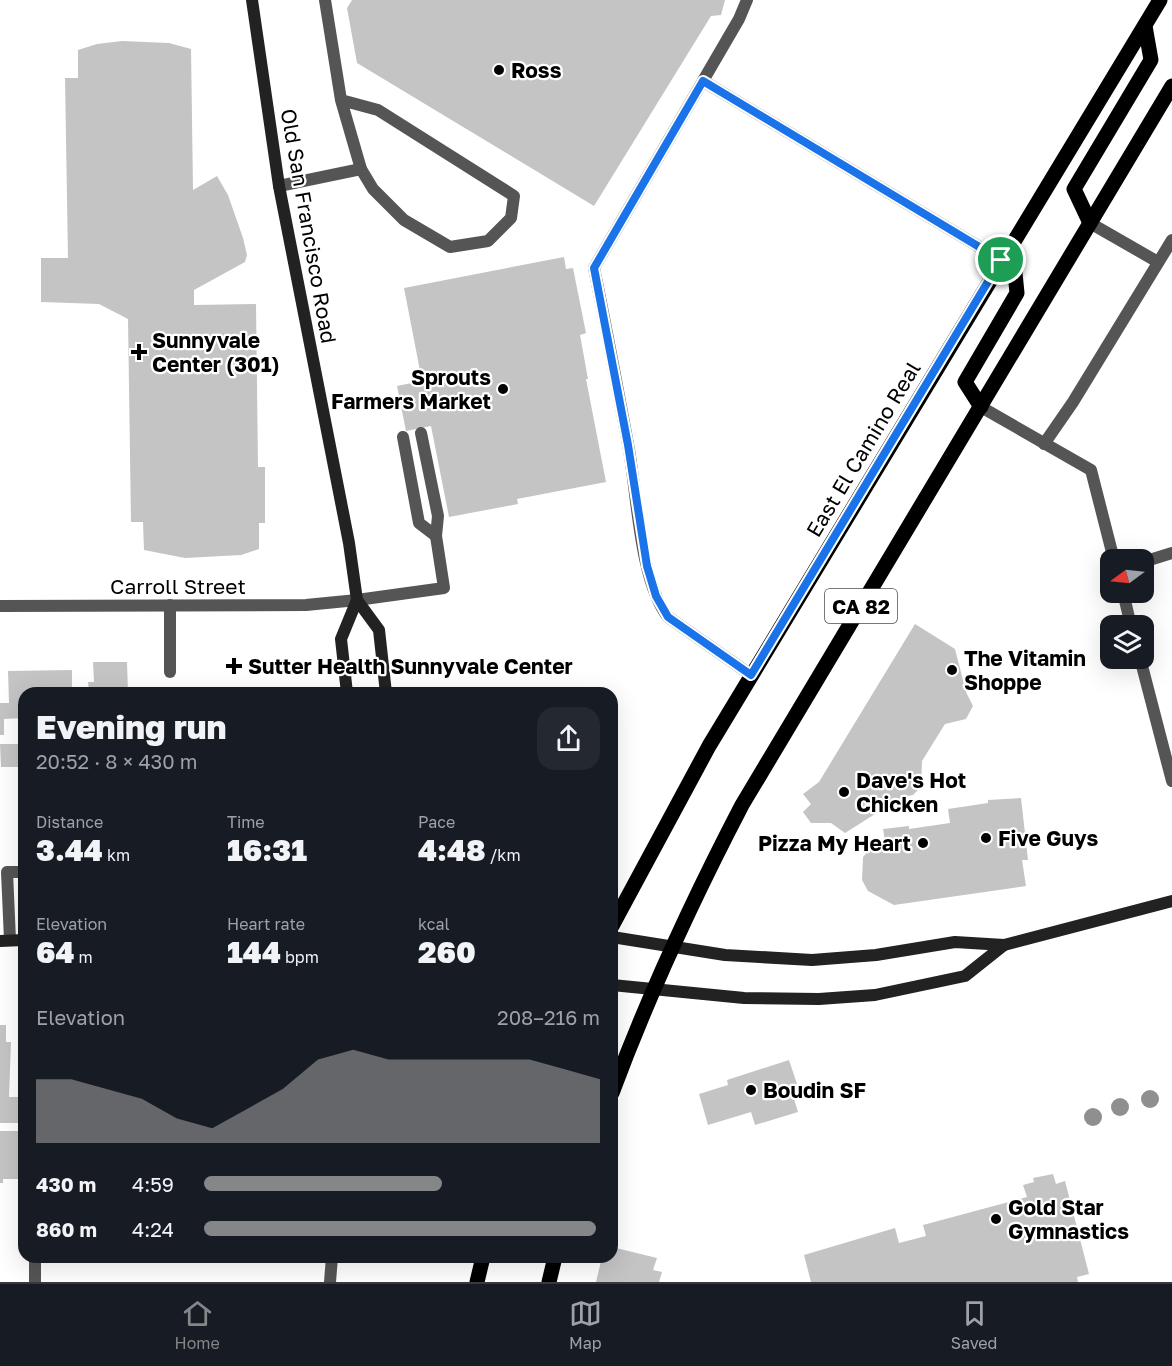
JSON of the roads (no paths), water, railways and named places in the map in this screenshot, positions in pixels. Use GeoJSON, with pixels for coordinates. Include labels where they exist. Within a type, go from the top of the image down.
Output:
{"type":"FeatureCollection","features":[{"type":"Feature","properties":{"kind":"main road","name":"Old San Francisco Road"},"geometry":{"type":"LineString","coordinates":[[252,0],[279,186],[350,543],[357,600],[379,630],[385,687]]}},
{"type":"Feature","properties":{"kind":"main road","name":"East El Camino Real"},"geometry":{"type":"LineString","coordinates":[[618,915],[709,746],[751,675],[1160,0]]}},
{"type":"Feature","properties":{"kind":"main road"},"geometry":{"type":"LineString","coordinates":[[1090,223],[1074,189],[1151,60],[1145,26]]}},
{"type":"Feature","properties":{"kind":"main road","name":"CA 82"},"geometry":{"type":"LineString","coordinates":[[618,1078],[652,991],[689,907],[742,805],[1172,86]]}},
{"type":"Feature","properties":{"kind":"main road"},"geometry":{"type":"LineString","coordinates":[[981,407],[965,382],[1017,293],[1015,273],[1001,260]]}},
{"type":"Feature","properties":{"kind":"main road","name":"Old San Francisco Road"},"geometry":{"type":"LineString","coordinates":[[346,687],[341,639],[357,600]]}},
{"type":"Feature","properties":{"kind":"main road"},"geometry":{"type":"LineString","coordinates":[[618,938],[763,959],[812,960],[876,955],[955,942],[1004,945],[1172,901]]}},
{"type":"Feature","properties":{"kind":"main road"},"geometry":{"type":"LineString","coordinates":[[618,986],[652,991],[785,999],[875,995],[965,976],[1004,945]]}},
{"type":"Feature","properties":{"kind":"main road"},"geometry":{"type":"LineString","coordinates":[[477,1282],[482,1263]]}},
{"type":"Feature","properties":{"kind":"main road"},"geometry":{"type":"LineString","coordinates":[[549,1282],[554,1263]]}},
{"type":"Feature","properties":{"kind":"street"},"geometry":{"type":"LineString","coordinates":[[325,0],[341,100],[361,169],[373,189],[404,220],[450,247],[488,241],[511,218],[514,196],[378,110],[341,100]]}},
{"type":"Feature","properties":{"kind":"street"},"geometry":{"type":"LineString","coordinates":[[747,0],[739,19],[594,268],[628,445],[647,566],[656,596],[668,617],[751,675]]}},
{"type":"Feature","properties":{"kind":"street"},"geometry":{"type":"LineString","coordinates":[[703,81],[1001,260]]}},
{"type":"Feature","properties":{"kind":"street"},"geometry":{"type":"LineString","coordinates":[[279,186],[361,169]]}},
{"type":"Feature","properties":{"kind":"street"},"geometry":{"type":"LineString","coordinates":[[1090,223],[1158,262]]}},
{"type":"Feature","properties":{"kind":"street"},"geometry":{"type":"LineString","coordinates":[[1044,444],[1172,240]]}},
{"type":"Feature","properties":{"kind":"street"},"geometry":{"type":"LineString","coordinates":[[981,407],[1090,470],[1111,549]]}},
{"type":"Feature","properties":{"kind":"street"},"geometry":{"type":"LineString","coordinates":[[421,433],[438,516],[436,536]]}},
{"type":"Feature","properties":{"kind":"street"},"geometry":{"type":"LineString","coordinates":[[403,437],[419,523],[436,536]]}},
{"type":"Feature","properties":{"kind":"street","name":"Carroll Street"},"geometry":{"type":"LineString","coordinates":[[0,606],[306,605],[444,588],[436,536]]}},
{"type":"Feature","properties":{"kind":"street"},"geometry":{"type":"LineString","coordinates":[[1154,559],[1172,553]]}},
{"type":"Feature","properties":{"kind":"street"},"geometry":{"type":"LineString","coordinates":[[170,605],[170,672]]}},
{"type":"Feature","properties":{"kind":"street"},"geometry":{"type":"LineString","coordinates":[[1143,669],[1172,781]]}},
{"type":"Feature","properties":{"kind":"street"},"geometry":{"type":"LineString","coordinates":[[5,940],[7,872],[18,872]]}},
{"type":"Feature","properties":{"kind":"street"},"geometry":{"type":"LineString","coordinates":[[35,1263],[35,1282]]}},
{"type":"Feature","properties":{"kind":"street"},"geometry":{"type":"LineString","coordinates":[[330,1282],[332,1263]]}},
{"type":"Feature","properties":{"kind":"place","name":"Ross"},"geometry":{"type":"Point","coordinates":[499,70]}},
{"type":"Feature","properties":{"kind":"place","name":"Sunnyvale Center (301)"},"geometry":{"type":"Point","coordinates":[139,352]}},
{"type":"Feature","properties":{"kind":"place","name":"Sprouts Farmers Market"},"geometry":{"type":"Point","coordinates":[503,389]}},
{"type":"Feature","properties":{"kind":"place","name":"Sutter Health Sunnyvale Center"},"geometry":{"type":"Point","coordinates":[234,666]}},
{"type":"Feature","properties":{"kind":"place","name":"The Vitamin Shoppe"},"geometry":{"type":"Point","coordinates":[952,670]}},
{"type":"Feature","properties":{"kind":"place","name":"Dave's Hot Chicken"},"geometry":{"type":"Point","coordinates":[844,792]}},
{"type":"Feature","properties":{"kind":"place","name":"Five Guys"},"geometry":{"type":"Point","coordinates":[986,838]}},
{"type":"Feature","properties":{"kind":"place","name":"Pizza My Heart"},"geometry":{"type":"Point","coordinates":[923,843]}},
{"type":"Feature","properties":{"kind":"place","name":"Boudin SF"},"geometry":{"type":"Point","coordinates":[751,1090]}},
{"type":"Feature","properties":{"kind":"place","name":"Gold Star Gymnastics"},"geometry":{"type":"Point","coordinates":[996,1219]}}]}
